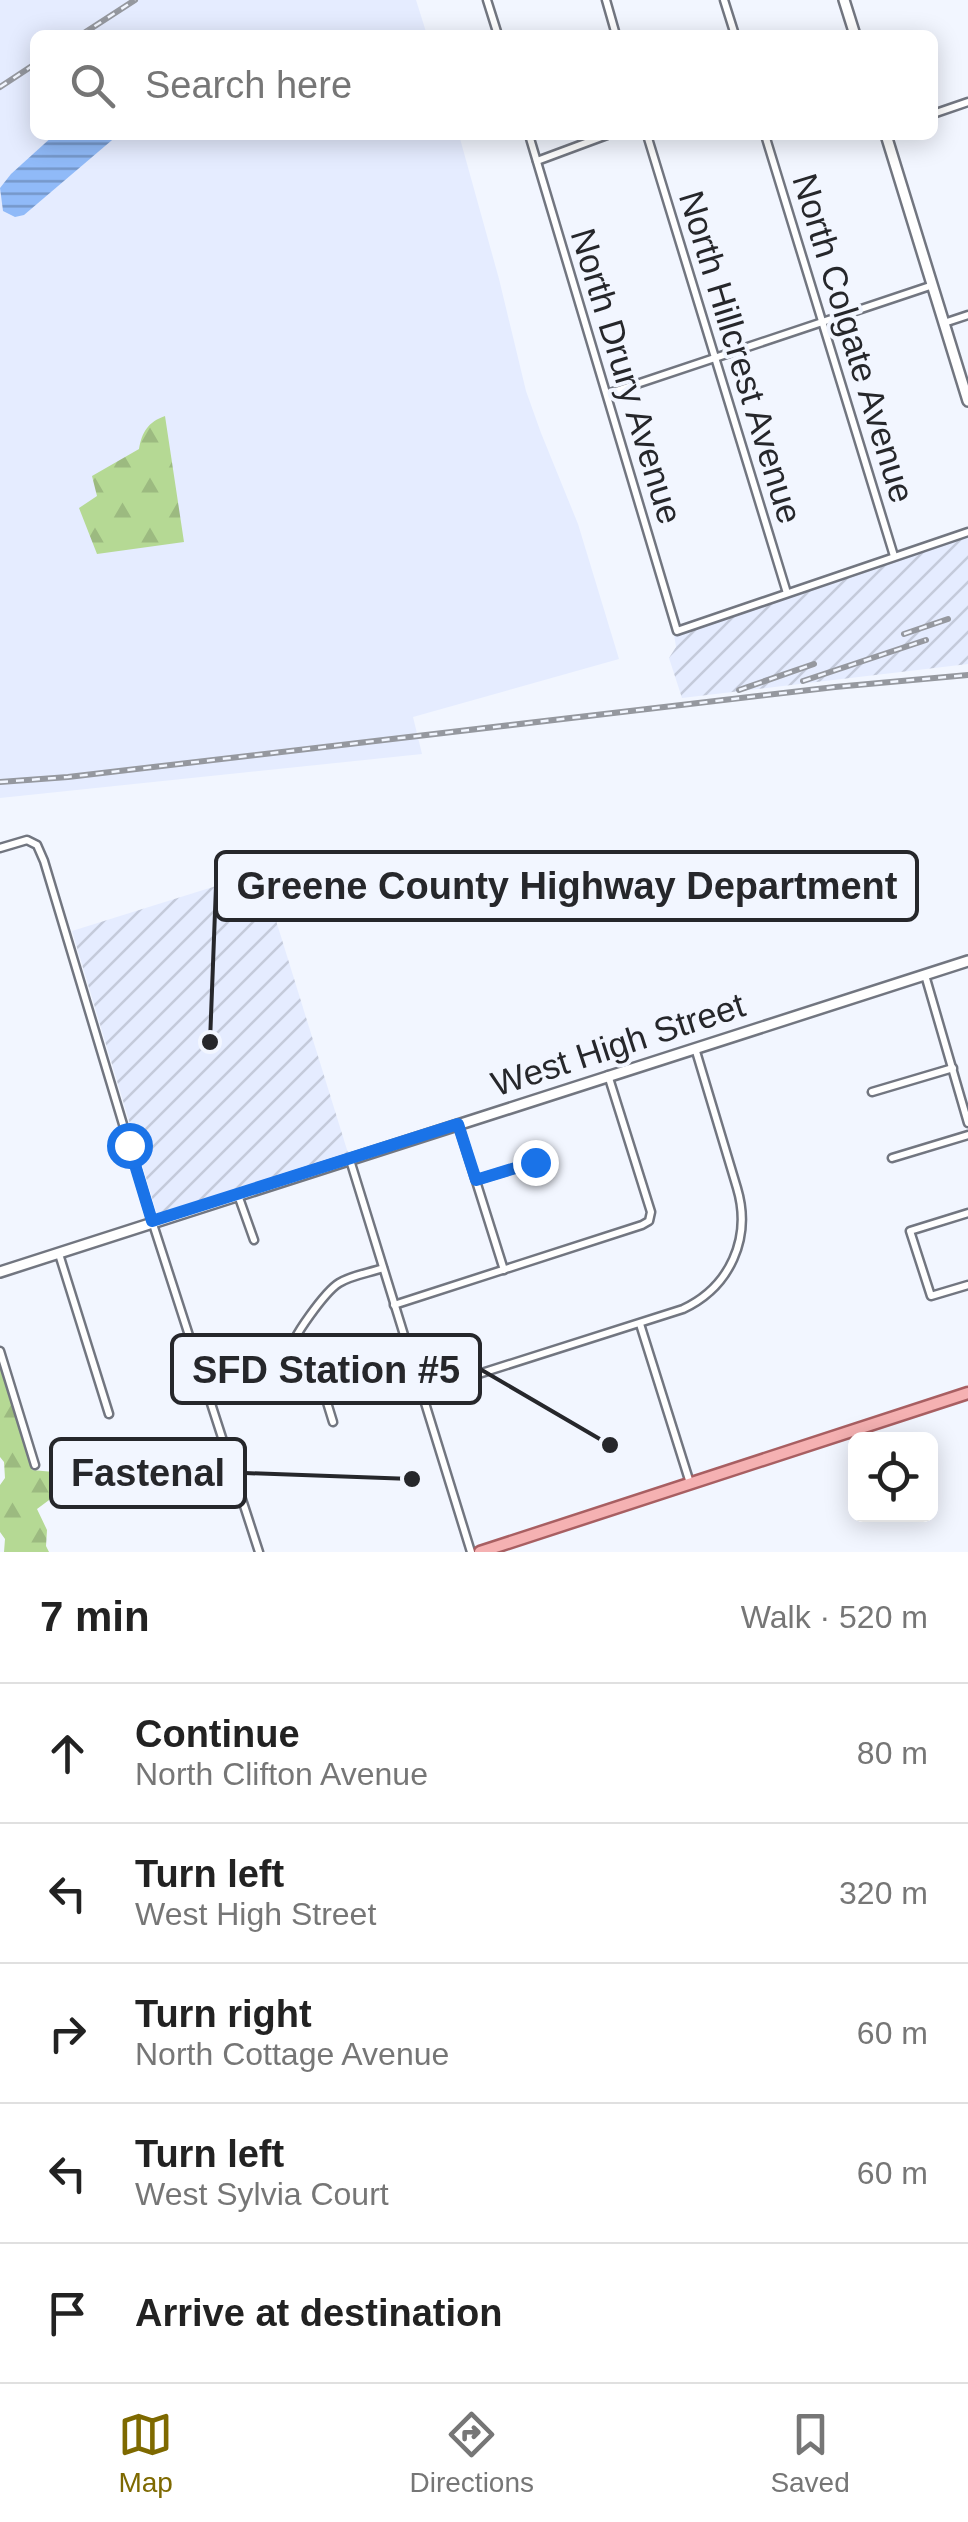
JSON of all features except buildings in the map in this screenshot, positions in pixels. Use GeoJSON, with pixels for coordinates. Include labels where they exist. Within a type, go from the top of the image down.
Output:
{"type":"FeatureCollection","features":[{"type":"Feature","properties":{"kind":"main road"},"geometry":{"type":"LineString","coordinates":[[480,1552],[968,1393]]}},
{"type":"Feature","properties":{"kind":"street"},"geometry":{"type":"LineString","coordinates":[[487,0],[496,30]]}},
{"type":"Feature","properties":{"kind":"street"},"geometry":{"type":"LineString","coordinates":[[606,0],[615,30]]}},
{"type":"Feature","properties":{"kind":"street"},"geometry":{"type":"LineString","coordinates":[[724,0],[733,30]]}},
{"type":"Feature","properties":{"kind":"street"},"geometry":{"type":"LineString","coordinates":[[844,0],[853,30]]}},
{"type":"Feature","properties":{"kind":"street"},"geometry":{"type":"LineString","coordinates":[[938,112],[968,102]]}},
{"type":"Feature","properties":{"kind":"street","name":"North Drury Avenue"},"geometry":{"type":"LineString","coordinates":[[531,140],[676,631],[787,593]]}},
{"type":"Feature","properties":{"kind":"street"},"geometry":{"type":"LineString","coordinates":[[537,160],[592,140]]}},
{"type":"Feature","properties":{"kind":"street","name":"North Hillcrest Avenue"},"geometry":{"type":"LineString","coordinates":[[649,140],[787,593]]}},
{"type":"Feature","properties":{"kind":"street","name":"North Colgate Avenue"},"geometry":{"type":"LineString","coordinates":[[767,140],[894,556]]}},
{"type":"Feature","properties":{"kind":"street"},"geometry":{"type":"LineString","coordinates":[[888,140],[968,402]]}},
{"type":"Feature","properties":{"kind":"street"},"geometry":{"type":"LineString","coordinates":[[607,394],[932,286]]}},
{"type":"Feature","properties":{"kind":"street"},"geometry":{"type":"LineString","coordinates":[[944,322],[968,315]]}},
{"type":"Feature","properties":{"kind":"street"},"geometry":{"type":"LineString","coordinates":[[787,593],[968,532]]}},
{"type":"Feature","properties":{"kind":"street"},"geometry":{"type":"LineString","coordinates":[[0,848],[27,840],[34,842],[44,861],[152,1221],[259,1552]]}},
{"type":"Feature","properties":{"kind":"street","name":"West High Street"},"geometry":{"type":"LineString","coordinates":[[0,1272],[968,961]]}},
{"type":"Feature","properties":{"kind":"street"},"geometry":{"type":"LineString","coordinates":[[925,975],[968,1124]]}},
{"type":"Feature","properties":{"kind":"street"},"geometry":{"type":"LineString","coordinates":[[422,1392],[640,1324],[696,1302],[720,1282],[733,1262],[742,1234],[741,1203],[695,1048]]}},
{"type":"Feature","properties":{"kind":"street"},"geometry":{"type":"LineString","coordinates":[[872,1092],[953,1068]]}},
{"type":"Feature","properties":{"kind":"street"},"geometry":{"type":"LineString","coordinates":[[394,1305],[649,1220],[651,1212],[608,1076]]}},
{"type":"Feature","properties":{"kind":"street"},"geometry":{"type":"LineString","coordinates":[[458,1124],[504,1270]]}},
{"type":"Feature","properties":{"kind":"street"},"geometry":{"type":"LineString","coordinates":[[892,1158],[968,1134]]}},
{"type":"Feature","properties":{"kind":"street"},"geometry":{"type":"LineString","coordinates":[[350,1158],[471,1552]]}},
{"type":"Feature","properties":{"kind":"street"},"geometry":{"type":"LineString","coordinates":[[476,1180],[535,1162]]}},
{"type":"Feature","properties":{"kind":"street"},"geometry":{"type":"LineString","coordinates":[[238,1195],[254,1240]]}},
{"type":"Feature","properties":{"kind":"street"},"geometry":{"type":"LineString","coordinates":[[968,1213],[910,1231],[931,1296],[968,1285]]}},
{"type":"Feature","properties":{"kind":"street"},"geometry":{"type":"LineString","coordinates":[[59,1252],[109,1414]]}},
{"type":"Feature","properties":{"kind":"street"},"geometry":{"type":"LineString","coordinates":[[384,1268],[333,1287],[293,1342],[291,1357],[300,1383],[309,1387],[411,1356]]}},
{"type":"Feature","properties":{"kind":"street"},"geometry":{"type":"LineString","coordinates":[[640,1324],[690,1483]]}},
{"type":"Feature","properties":{"kind":"street"},"geometry":{"type":"LineString","coordinates":[[0,1351],[35,1465]]}},
{"type":"Feature","properties":{"kind":"street"},"geometry":{"type":"LineString","coordinates":[[321,1383],[333,1422]]}},
{"type":"Feature","properties":{"kind":"shaded area"},"geometry":{"type":"Polygon","coordinates":[[[0,0],[416,0],[425,30],[30,30],[30,140],[460,140],[526,391],[578,524],[619,659],[413,717],[422,754],[0,798],[0,0]]]}},
{"type":"Feature","properties":{"kind":"shaded area"},"geometry":{"type":"Polygon","coordinates":[[[968,535],[968,664],[682,698],[669,658],[676,647],[674,634],[968,535]]]}},
{"type":"Feature","properties":{"kind":"shaded area"},"geometry":{"type":"Polygon","coordinates":[[[261,872],[348,1153],[157,1214],[72,931],[261,872]]]}},
{"type":"Feature","properties":{"kind":"green space"},"geometry":{"type":"Polygon","coordinates":[[[165,416],[184,542],[97,554],[79,508],[97,496],[92,476],[139,449],[147,428],[165,416]]]}},
{"type":"Feature","properties":{"kind":"green space"},"geometry":{"type":"Polygon","coordinates":[[[0,1365],[32,1470],[54,1472],[106,1437],[115,1451],[37,1509],[47,1530],[49,1552],[4,1552],[5,1539],[0,1532],[0,1485],[5,1478],[0,1457],[0,1365]]]}},
{"type":"Feature","properties":{"kind":"water"},"geometry":{"type":"Polygon","coordinates":[[[48,140],[112,140],[24,215],[15,217],[3,211],[0,188],[48,140]]]}},
{"type":"Feature","properties":{"kind":"railway"},"geometry":{"type":"LineString","coordinates":[[89,30],[135,0]]}},
{"type":"Feature","properties":{"kind":"railway"},"geometry":{"type":"LineString","coordinates":[[0,87],[30,67]]}},
{"type":"Feature","properties":{"kind":"railway"},"geometry":{"type":"LineString","coordinates":[[904,634],[948,619]]}},
{"type":"Feature","properties":{"kind":"railway"},"geometry":{"type":"LineString","coordinates":[[803,681],[926,640]]}},
{"type":"Feature","properties":{"kind":"railway"},"geometry":{"type":"LineString","coordinates":[[739,690],[814,664]]}},
{"type":"Feature","properties":{"kind":"railway"},"geometry":{"type":"LineString","coordinates":[[0,782],[968,675]]}},
{"type":"Feature","properties":{"kind":"place","name":"Greene County Highway Department"},"geometry":{"type":"Point","coordinates":[210,1042]}},
{"type":"Feature","properties":{"kind":"place","name":"SFD Station #5"},"geometry":{"type":"Point","coordinates":[610,1445]}},
{"type":"Feature","properties":{"kind":"place","name":"Fastenal"},"geometry":{"type":"Point","coordinates":[412,1479]}},
{"type":"Feature","properties":{"kind":"route"},"geometry":{"type":"LineString","coordinates":[[129,1145],[152,1221],[458,1124],[476,1180],[535,1162]]}}]}
